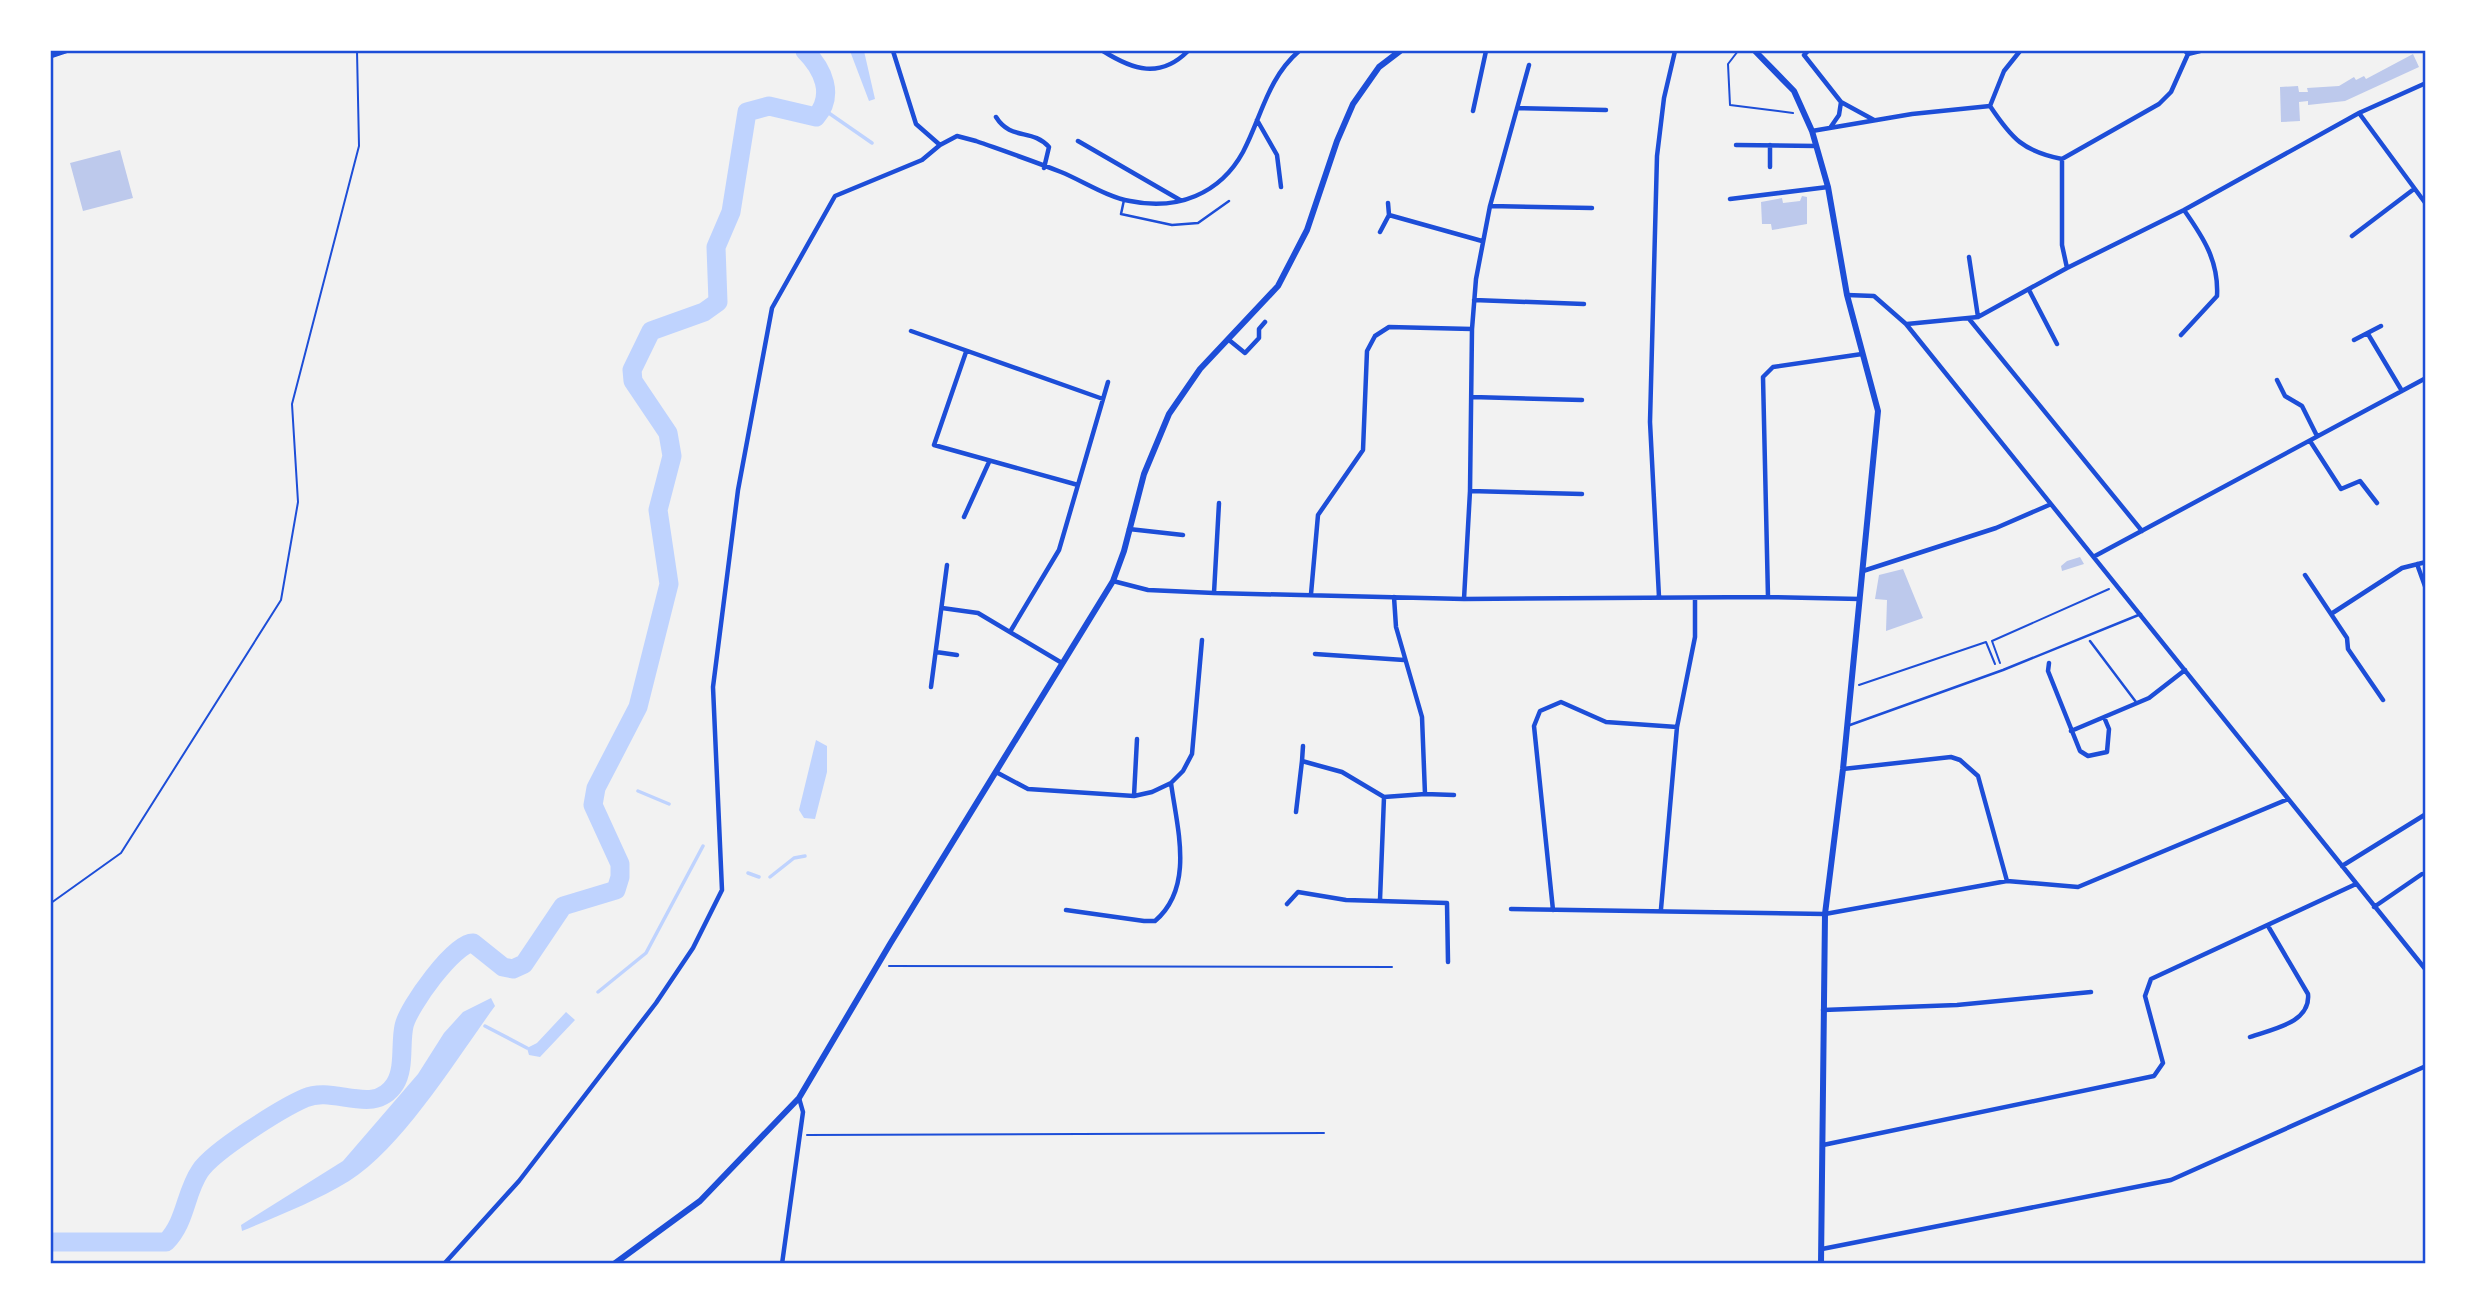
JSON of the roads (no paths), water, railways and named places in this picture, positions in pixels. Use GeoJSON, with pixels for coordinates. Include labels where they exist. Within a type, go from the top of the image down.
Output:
{"type":"FeatureCollection","features":[{"type":"Feature","properties":{"kind":"street"},"geometry":{"type":"LineString","coordinates":[[51,56],[66,51]]}},
{"type":"Feature","properties":{"kind":"street"},"geometry":{"type":"LineString","coordinates":[[893,51],[916,124],[940,145]]}},
{"type":"Feature","properties":{"kind":"street"},"geometry":{"type":"LineString","coordinates":[[1103,51],[1123,63],[1147,71],[1167,66],[1188,51]]}},
{"type":"Feature","properties":{"kind":"street"},"geometry":{"type":"LineString","coordinates":[[443,1264],[519,1181],[656,1003],[719,901],[722,890],[713,687],[738,490],[772,308],[835,196],[922,160],[940,145],[957,136],[1044,167],[1124,200],[1156,204],[1207,192],[1225,180],[1243,152],[1268,90],[1282,65],[1299,51]]}},
{"type":"Feature","properties":{"kind":"street"},"geometry":{"type":"LineString","coordinates":[[614,1264],[700,1201],[799,1098],[1113,581],[1144,474],[1169,414],[1200,369],[1278,286],[1307,230],[1337,141],[1353,104],[1379,67],[1400,51]]}},
{"type":"Feature","properties":{"kind":"street"},"geometry":{"type":"LineString","coordinates":[[1473,111],[1486,51]]}},
{"type":"Feature","properties":{"kind":"street"},"geometry":{"type":"LineString","coordinates":[[1659,597],[1650,422],[1657,156],[1664,98],[1675,51]]}},
{"type":"Feature","properties":{"kind":"street"},"geometry":{"type":"LineString","coordinates":[[1755,51],[1782,76],[1806,115],[1812,131],[1828,187],[1847,295],[1878,411],[1843,769],[1825,914],[1821,1264]]}},
{"type":"Feature","properties":{"kind":"street"},"geometry":{"type":"LineString","coordinates":[[1808,51],[1804,55],[1841,102],[1874,121]]}},
{"type":"Feature","properties":{"kind":"street"},"geometry":{"type":"LineString","coordinates":[[1990,106],[2004,71],[2020,51]]}},
{"type":"Feature","properties":{"kind":"street"},"geometry":{"type":"LineString","coordinates":[[1990,106],[2017,142],[2035,153],[2062,159],[2160,104],[2175,85],[2186,52],[2200,51]]}},
{"type":"Feature","properties":{"kind":"street"},"geometry":{"type":"LineString","coordinates":[[1464,599],[1470,491],[1474,300],[1490,206],[1529,65]]}},
{"type":"Feature","properties":{"kind":"street"},"geometry":{"type":"LineString","coordinates":[[1906,324],[1970,320],[1978,317],[2067,268],[2184,211],[2359,113],[2426,83]]}},
{"type":"Feature","properties":{"kind":"street"},"geometry":{"type":"LineString","coordinates":[[1830,128],[1839,114],[1841,102]]}},
{"type":"Feature","properties":{"kind":"street"},"geometry":{"type":"LineString","coordinates":[[1812,131],[1990,106]]}},
{"type":"Feature","properties":{"kind":"street"},"geometry":{"type":"LineString","coordinates":[[1517,108],[1606,110]]}},
{"type":"Feature","properties":{"kind":"street"},"geometry":{"type":"LineString","coordinates":[[2359,113],[2426,204]]}},
{"type":"Feature","properties":{"kind":"street"},"geometry":{"type":"LineString","coordinates":[[996,117],[1012,133],[1042,139],[1049,147],[1044,167]]}},
{"type":"Feature","properties":{"kind":"street"},"geometry":{"type":"LineString","coordinates":[[1257,120],[1277,155],[1281,187]]}},
{"type":"Feature","properties":{"kind":"street"},"geometry":{"type":"LineString","coordinates":[[1077,141],[1180,200]]}},
{"type":"Feature","properties":{"kind":"street"},"geometry":{"type":"LineString","coordinates":[[1736,145],[1816,146]]}},
{"type":"Feature","properties":{"kind":"street"},"geometry":{"type":"LineString","coordinates":[[1770,145],[1770,167]]}},
{"type":"Feature","properties":{"kind":"street"},"geometry":{"type":"LineString","coordinates":[[2062,159],[2062,245],[2067,268]]}},
{"type":"Feature","properties":{"kind":"street"},"geometry":{"type":"LineString","coordinates":[[1730,199],[1828,187]]}},
{"type":"Feature","properties":{"kind":"street"},"geometry":{"type":"LineString","coordinates":[[2352,236],[2414,189]]}},
{"type":"Feature","properties":{"kind":"street"},"geometry":{"type":"LineString","coordinates":[[1380,232],[1389,215],[1388,204]]}},
{"type":"Feature","properties":{"kind":"street"},"geometry":{"type":"LineString","coordinates":[[1490,206],[1592,208]]}},
{"type":"Feature","properties":{"kind":"street"},"geometry":{"type":"LineString","coordinates":[[2181,335],[2217,296],[2218,287],[2210,248],[2184,211]]}},
{"type":"Feature","properties":{"kind":"street"},"geometry":{"type":"LineString","coordinates":[[1389,215],[1482,241]]}},
{"type":"Feature","properties":{"kind":"street"},"geometry":{"type":"LineString","coordinates":[[1969,257],[1978,317]]}},
{"type":"Feature","properties":{"kind":"street"},"geometry":{"type":"LineString","coordinates":[[2029,290],[2057,344]]}},
{"type":"Feature","properties":{"kind":"street"},"geometry":{"type":"LineString","coordinates":[[1847,295],[1874,296],[1906,324],[2049,505],[2095,556],[2426,970]]}},
{"type":"Feature","properties":{"kind":"street"},"geometry":{"type":"LineString","coordinates":[[1474,300],[1584,304]]}},
{"type":"Feature","properties":{"kind":"street"},"geometry":{"type":"LineString","coordinates":[[1970,320],[2142,531]]}},
{"type":"Feature","properties":{"kind":"street"},"geometry":{"type":"LineString","coordinates":[[1229,340],[1245,353],[1259,338],[1259,329],[1265,322]]}},
{"type":"Feature","properties":{"kind":"street"},"geometry":{"type":"LineString","coordinates":[[2354,341],[2381,326]]}},
{"type":"Feature","properties":{"kind":"street"},"geometry":{"type":"LineString","coordinates":[[1311,594],[1318,515],[1363,450],[1367,351],[1375,336],[1389,327],[1472,329]]}},
{"type":"Feature","properties":{"kind":"street"},"geometry":{"type":"LineString","coordinates":[[911,331],[1103,398]]}},
{"type":"Feature","properties":{"kind":"street"},"geometry":{"type":"LineString","coordinates":[[2368,334],[2402,391]]}},
{"type":"Feature","properties":{"kind":"street"},"geometry":{"type":"LineString","coordinates":[[966,352],[934,445],[1077,485]]}},
{"type":"Feature","properties":{"kind":"street"},"geometry":{"type":"LineString","coordinates":[[1768,597],[1763,377],[1773,367],[1863,354]]}},
{"type":"Feature","properties":{"kind":"street"},"geometry":{"type":"LineString","coordinates":[[2095,556],[2426,378]]}},
{"type":"Feature","properties":{"kind":"street"},"geometry":{"type":"LineString","coordinates":[[2277,380],[2285,397],[2302,406],[2317,436]]}},
{"type":"Feature","properties":{"kind":"street"},"geometry":{"type":"LineString","coordinates":[[1010,632],[1054,562],[1108,382]]}},
{"type":"Feature","properties":{"kind":"street"},"geometry":{"type":"LineString","coordinates":[[1472,397],[1582,400]]}},
{"type":"Feature","properties":{"kind":"street"},"geometry":{"type":"LineString","coordinates":[[2310,441],[2341,489],[2360,481],[2377,503]]}},
{"type":"Feature","properties":{"kind":"street"},"geometry":{"type":"LineString","coordinates":[[964,517],[989,462]]}},
{"type":"Feature","properties":{"kind":"street"},"geometry":{"type":"LineString","coordinates":[[1470,491],[1582,494]]}},
{"type":"Feature","properties":{"kind":"street"},"geometry":{"type":"LineString","coordinates":[[1214,593],[1219,503]]}},
{"type":"Feature","properties":{"kind":"street"},"geometry":{"type":"LineString","coordinates":[[1863,571],[1996,528],[2049,505]]}},
{"type":"Feature","properties":{"kind":"street"},"geometry":{"type":"LineString","coordinates":[[1129,529],[1183,536]]}},
{"type":"Feature","properties":{"kind":"street"},"geometry":{"type":"LineString","coordinates":[[2331,614],[2402,568],[2426,562]]}},
{"type":"Feature","properties":{"kind":"street"},"geometry":{"type":"LineString","coordinates":[[2417,564],[2426,589]]}},
{"type":"Feature","properties":{"kind":"street"},"geometry":{"type":"LineString","coordinates":[[931,687],[947,565]]}},
{"type":"Feature","properties":{"kind":"street"},"geometry":{"type":"LineString","coordinates":[[2305,575],[2347,638],[2348,649],[2383,700]]}},
{"type":"Feature","properties":{"kind":"street"},"geometry":{"type":"LineString","coordinates":[[1113,581],[1149,590],[1214,593],[1464,599],[1768,597],[1860,600]]}},
{"type":"Feature","properties":{"kind":"street"},"geometry":{"type":"LineString","coordinates":[[1394,597],[1396,627],[1422,717],[1425,794]]}},
{"type":"Feature","properties":{"kind":"street"},"geometry":{"type":"LineString","coordinates":[[1661,909],[1677,727],[1695,637],[1695,598]]}},
{"type":"Feature","properties":{"kind":"street"},"geometry":{"type":"LineString","coordinates":[[942,608],[978,613],[1062,663]]}},
{"type":"Feature","properties":{"kind":"street"},"geometry":{"type":"LineString","coordinates":[[996,772],[1028,789],[1134,796],[1152,792],[1171,783],[1183,771],[1192,754],[1202,640]]}},
{"type":"Feature","properties":{"kind":"street"},"geometry":{"type":"LineString","coordinates":[[936,652],[957,655]]}},
{"type":"Feature","properties":{"kind":"street"},"geometry":{"type":"LineString","coordinates":[[1315,654],[1404,660]]}},
{"type":"Feature","properties":{"kind":"street"},"geometry":{"type":"LineString","coordinates":[[2049,663],[2048,671],[2080,751],[2088,755],[2107,752],[2109,729],[2104,717]]}},
{"type":"Feature","properties":{"kind":"street"},"geometry":{"type":"LineString","coordinates":[[2071,731],[2138,704],[2185,670]]}},
{"type":"Feature","properties":{"kind":"street"},"geometry":{"type":"LineString","coordinates":[[1553,910],[1534,726],[1540,711],[1561,702],[1606,722],[1677,727]]}},
{"type":"Feature","properties":{"kind":"street"},"geometry":{"type":"LineString","coordinates":[[1134,796],[1138,739]]}},
{"type":"Feature","properties":{"kind":"street"},"geometry":{"type":"LineString","coordinates":[[1296,811],[1303,746]]}},
{"type":"Feature","properties":{"kind":"street"},"geometry":{"type":"LineString","coordinates":[[1843,769],[1951,757],[1960,760],[1978,776],[2007,881]]}},
{"type":"Feature","properties":{"kind":"street"},"geometry":{"type":"LineString","coordinates":[[1303,761],[1342,772],[1384,797],[1454,795]]}},
{"type":"Feature","properties":{"kind":"street"},"geometry":{"type":"LineString","coordinates":[[1066,910],[1144,921],[1155,921],[1168,911],[1182,863],[1171,783]]}},
{"type":"Feature","properties":{"kind":"street"},"geometry":{"type":"LineString","coordinates":[[1380,900],[1384,797]]}},
{"type":"Feature","properties":{"kind":"street"},"geometry":{"type":"LineString","coordinates":[[1511,909],[1661,909],[1825,914],[2007,881],[2078,887],[2288,799]]}},
{"type":"Feature","properties":{"kind":"street"},"geometry":{"type":"LineString","coordinates":[[2342,866],[2426,814]]}},
{"type":"Feature","properties":{"kind":"street"},"geometry":{"type":"LineString","coordinates":[[2374,907],[2422,874]]}},
{"type":"Feature","properties":{"kind":"street"},"geometry":{"type":"LineString","coordinates":[[1823,1145],[2154,1076],[2163,1063],[2145,996],[2151,979],[2356,884]]}},
{"type":"Feature","properties":{"kind":"street"},"geometry":{"type":"LineString","coordinates":[[1287,904],[1298,892],[1346,900],[1447,904],[1448,962]]}},
{"type":"Feature","properties":{"kind":"street"},"geometry":{"type":"LineString","coordinates":[[2250,1037],[2301,1017],[2309,1001],[2308,993],[2268,926]]}},
{"type":"Feature","properties":{"kind":"street"},"geometry":{"type":"LineString","coordinates":[[1822,1010],[1957,1005],[2091,992]]}},
{"type":"Feature","properties":{"kind":"street"},"geometry":{"type":"LineString","coordinates":[[1821,1250],[2171,1180],[2426,1066]]}},
{"type":"Feature","properties":{"kind":"street"},"geometry":{"type":"LineString","coordinates":[[782,1264],[803,1112],[799,1098]]}},
{"type":"Feature","properties":{"kind":"lane"},"geometry":{"type":"LineString","coordinates":[[1124,200],[1121,214],[1172,225],[1198,223],[1229,201]]}},
{"type":"Feature","properties":{"kind":"lane"},"geometry":{"type":"LineString","coordinates":[[1847,726],[1998,672],[2141,614]]}},
{"type":"Feature","properties":{"kind":"lane"},"geometry":{"type":"LineString","coordinates":[[2090,641],[2138,704]]}},
{"type":"Feature","properties":{"kind":"water"},"geometry":{"type":"Polygon","coordinates":[[[850,51],[864,51],[875,99],[869,101],[850,51]]]}},
{"type":"Feature","properties":{"kind":"water"},"geometry":{"type":"Polygon","coordinates":[[[816,740],[827,746],[827,772],[815,819],[804,818],[799,810],[816,740]]]}},
{"type":"Feature","properties":{"kind":"water"},"geometry":{"type":"Polygon","coordinates":[[[491,998],[495,1006],[428,1100],[389,1147],[369,1166],[323,1195],[242,1231],[241,1225],[343,1161],[418,1074],[444,1033],[463,1012],[491,998]]]}},
{"type":"Feature","properties":{"kind":"water"},"geometry":{"type":"Polygon","coordinates":[[[566,1012],[575,1020],[540,1057],[529,1055],[527,1048],[537,1043],[566,1012]]]}},
{"type":"Feature","properties":{"kind":"waterway"},"geometry":{"type":"LineString","coordinates":[[51,1242],[166,1242],[178,1226],[200,1171],[249,1131],[305,1098],[316,1095],[365,1100],[386,1094],[395,1084],[400,1071],[407,1017],[433,977],[465,945],[473,943],[503,967],[513,969],[524,964],[563,906],[616,890],[620,864],[593,805],[596,788],[638,707],[669,584],[658,510],[672,456],[668,433],[633,381],[632,370],[651,331],[704,312],[718,302],[716,247],[731,212],[747,112],[769,106],[816,117],[822,109],[826,91],[824,82],[817,66],[805,51]]}},
{"type":"Feature","properties":{"kind":"waterway"},"geometry":{"type":"LineString","coordinates":[[823,109],[872,143]]}},
{"type":"Feature","properties":{"kind":"waterway"},"geometry":{"type":"LineString","coordinates":[[638,791],[669,804]]}},
{"type":"Feature","properties":{"kind":"waterway"},"geometry":{"type":"LineString","coordinates":[[598,992],[646,953],[703,846]]}},
{"type":"Feature","properties":{"kind":"waterway"},"geometry":{"type":"LineString","coordinates":[[770,877],[794,858],[805,856]]}},
{"type":"Feature","properties":{"kind":"waterway"},"geometry":{"type":"LineString","coordinates":[[748,873],[759,877]]}},
{"type":"Feature","properties":{"kind":"waterway"},"geometry":{"type":"LineString","coordinates":[[485,1026],[527,1048]]}}]}
